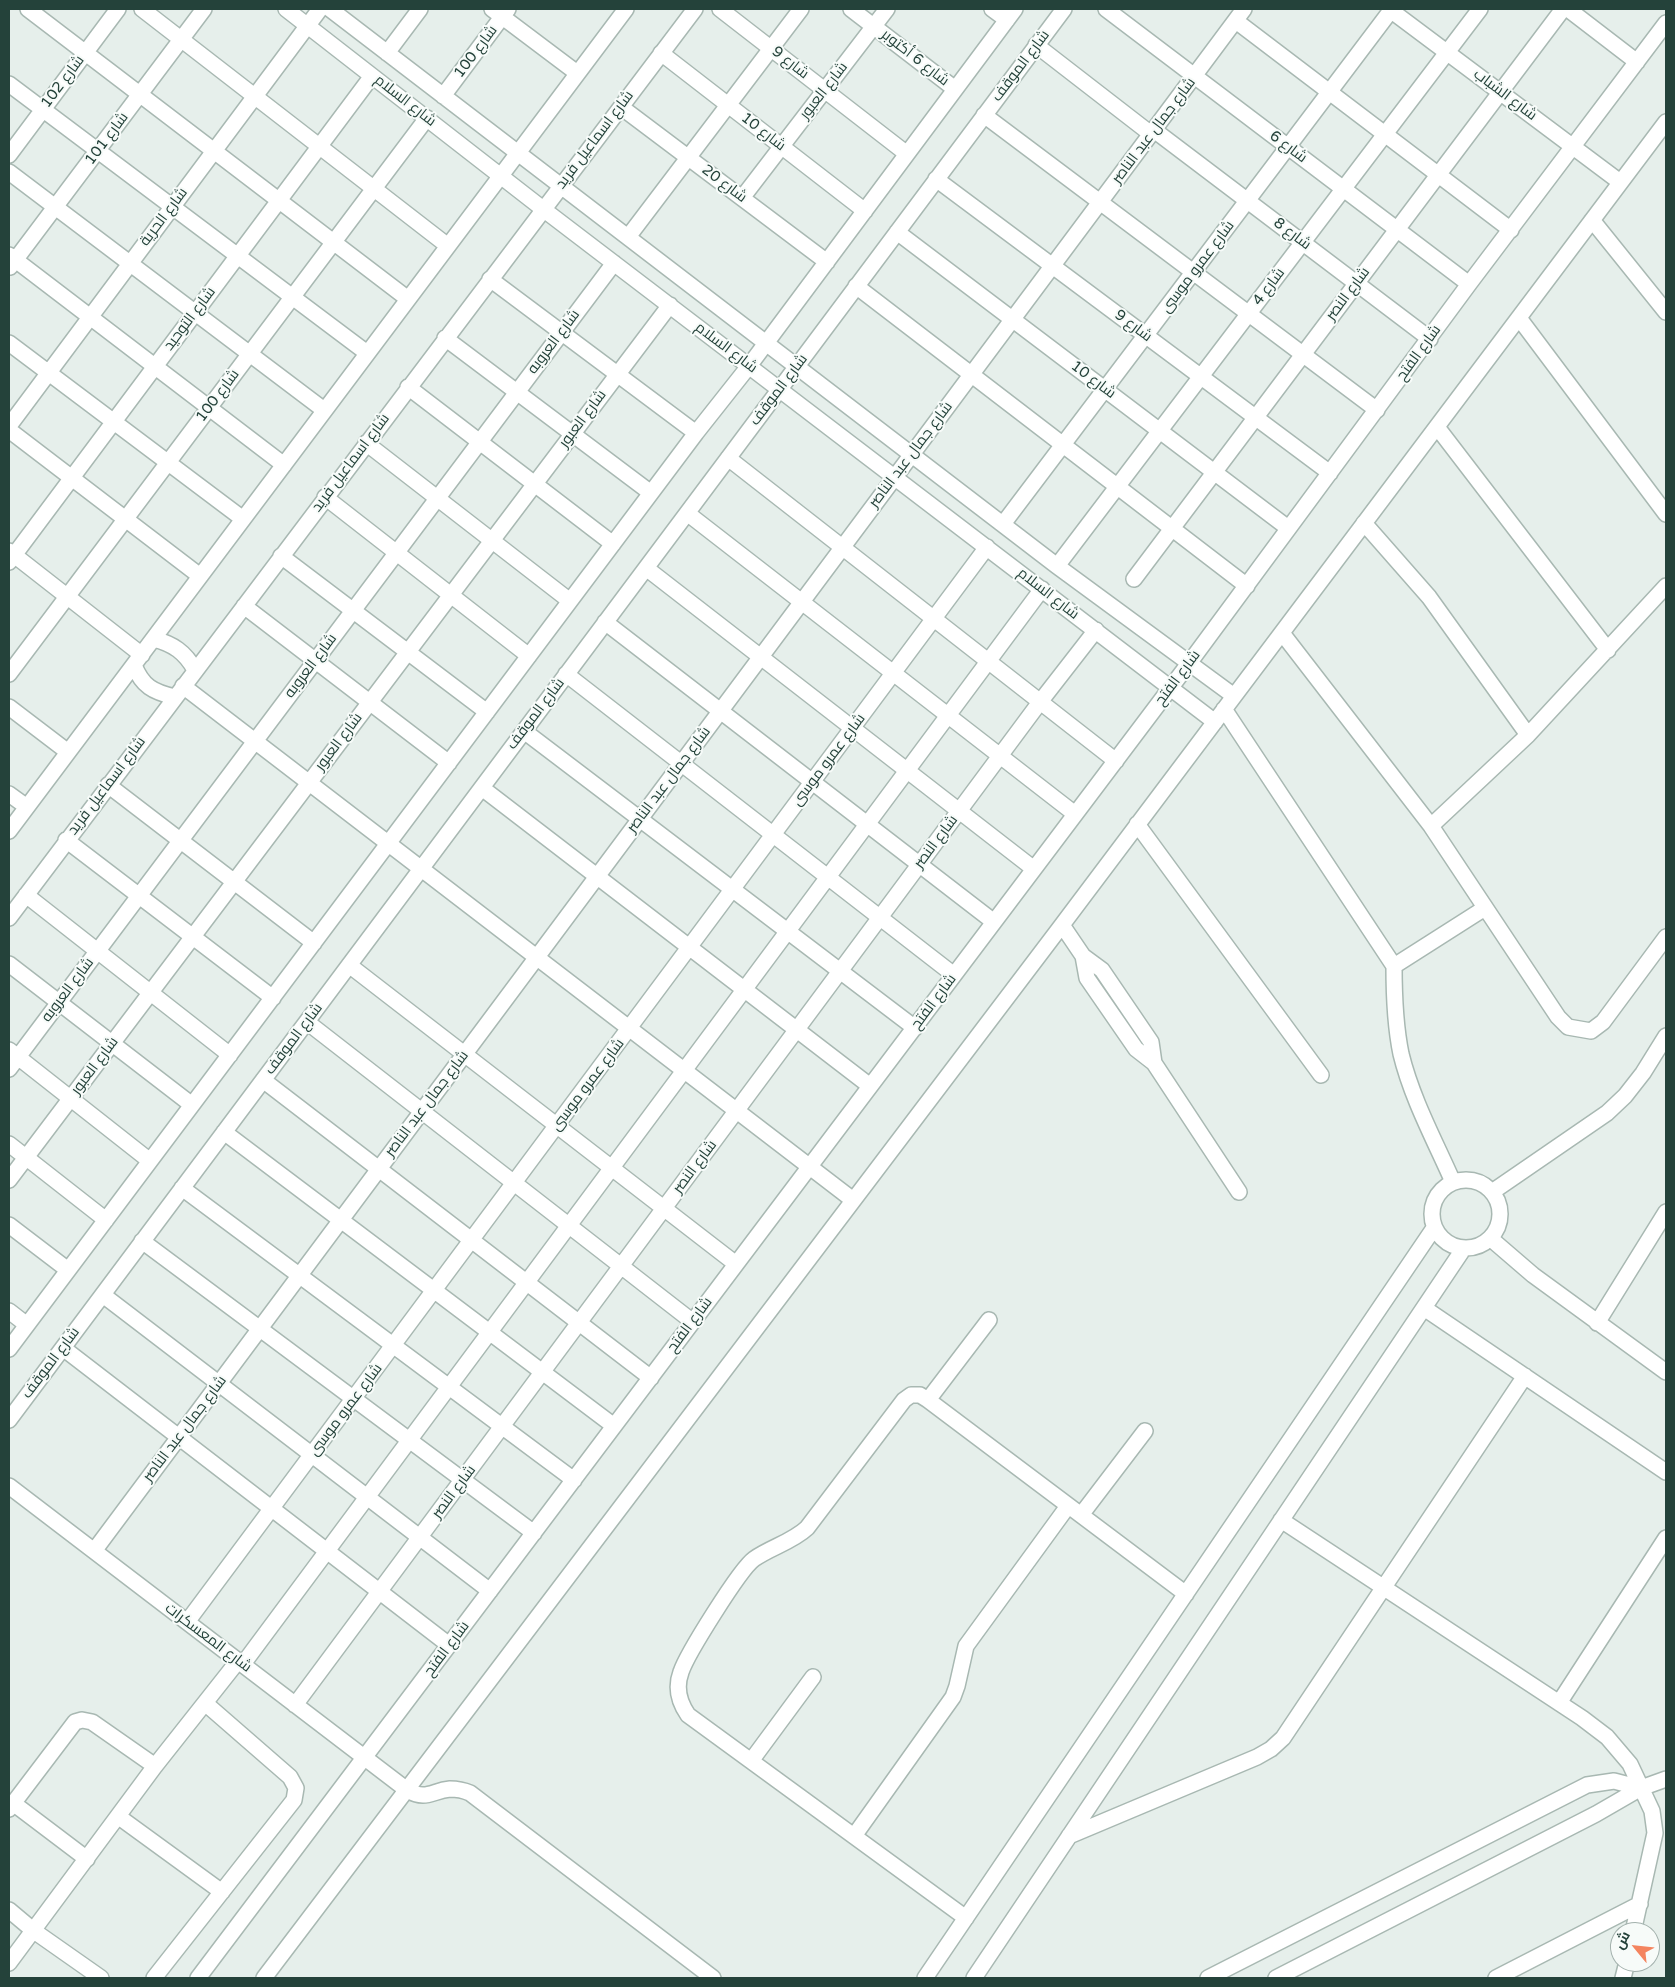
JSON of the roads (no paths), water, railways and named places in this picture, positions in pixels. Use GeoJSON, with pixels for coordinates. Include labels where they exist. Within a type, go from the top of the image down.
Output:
{"type":"FeatureCollection","features":[{"type":"Feature","properties":{"kind":"street"},"geometry":{"type":"LineString","coordinates":[[28,9],[408,299]]}},
{"type":"Feature","properties":{"kind":"street","name":"شارع 102"},"geometry":{"type":"LineString","coordinates":[[9,155],[118,9]]}},
{"type":"Feature","properties":{"kind":"street"},"geometry":{"type":"LineString","coordinates":[[142,9],[448,246]]}},
{"type":"Feature","properties":{"kind":"street","name":"شارع 101"},"geometry":{"type":"LineString","coordinates":[[11,261],[98,151],[204,9]]}},
{"type":"Feature","properties":{"kind":"street","name":"شارع السلام"},"geometry":{"type":"LineString","coordinates":[[286,9],[543,209],[1215,722]]}},
{"type":"Feature","properties":{"kind":"street","name":"شارع الحرية"},"geometry":{"type":"LineString","coordinates":[[9,426],[320,9]]}},
{"type":"Feature","properties":{"kind":"street","name":"شارع السلام"},"geometry":{"type":"LineString","coordinates":[[330,9],[1057,566],[1234,696]]}},
{"type":"Feature","properties":{"kind":"street"},"geometry":{"type":"LineString","coordinates":[[387,53],[420,9]]}},
{"type":"Feature","properties":{"kind":"street","name":"شارع اسماعيل فريد"},"geometry":{"type":"LineString","coordinates":[[9,918],[695,9]]}},
{"type":"Feature","properties":{"kind":"street","name":"شارع 9"},"geometry":{"type":"LineString","coordinates":[[720,9],[907,154]]}},
{"type":"Feature","properties":{"kind":"street"},"geometry":{"type":"LineString","coordinates":[[628,237],[801,9]]}},
{"type":"Feature","properties":{"kind":"street","name":"شارع 6 أكتوبر"},"geometry":{"type":"LineString","coordinates":[[851,9],[955,89]]}},
{"type":"Feature","properties":{"kind":"street","name":"شارع العبور"},"geometry":{"type":"LineString","coordinates":[[742,198],[888,9]]}},
{"type":"Feature","properties":{"kind":"street"},"geometry":{"type":"LineString","coordinates":[[9,1349],[696,433],[749,366],[1011,14],[992,9]]}},
{"type":"Feature","properties":{"kind":"street","name":"شارع الموقف"},"geometry":{"type":"LineString","coordinates":[[9,1420],[1064,9]]}},
{"type":"Feature","properties":{"kind":"street","name":"شارع 6"},"geometry":{"type":"LineString","coordinates":[[1106,9],[1469,284]]}},
{"type":"Feature","properties":{"kind":"street","name":"شارع الشباب"},"geometry":{"type":"LineString","coordinates":[[1391,9],[1620,182]]}},
{"type":"Feature","properties":{"kind":"street","name":"شارع عمرو موسى"},"geometry":{"type":"LineString","coordinates":[[1003,524],[1391,9]]}},
{"type":"Feature","properties":{"kind":"street","name":"شارع 4"},"geometry":{"type":"LineString","coordinates":[[1057,566],[1480,9]]}},
{"type":"Feature","properties":{"kind":"street","name":"شارع النصر"},"geometry":{"type":"LineString","coordinates":[[1134,579],[1562,9]]}},
{"type":"Feature","properties":{"kind":"street"},"geometry":{"type":"LineString","coordinates":[[1568,9],[1637,62]]}},
{"type":"Feature","properties":{"kind":"street"},"geometry":{"type":"LineString","coordinates":[[501,11],[577,73]]}},
{"type":"Feature","properties":{"kind":"street","name":"شارع 100"},"geometry":{"type":"LineString","coordinates":[[443,96],[501,11]]}},
{"type":"Feature","properties":{"kind":"street"},"geometry":{"type":"LineString","coordinates":[[9,831],[518,153],[577,73],[617,12]]}},
{"type":"Feature","properties":{"kind":"street"},"geometry":{"type":"LineString","coordinates":[[1240,15],[1330,92],[1511,230]]}},
{"type":"Feature","properties":{"kind":"street","name":"شارع جمال عبد الناصر"},"geometry":{"type":"LineString","coordinates":[[94,1551],[1240,15]]}},
{"type":"Feature","properties":{"kind":"street","name":"شارع الفتح"},"geometry":{"type":"LineString","coordinates":[[198,1978],[1116,761],[1469,284],[1666,23]]}},
{"type":"Feature","properties":{"kind":"street","name":"شارع 8"},"geometry":{"type":"LineString","coordinates":[[1036,45],[1248,200],[1430,339]]}},
{"type":"Feature","properties":{"kind":"street","name":"شارع 10"},"geometry":{"type":"LineString","coordinates":[[661,53],[865,211]]}},
{"type":"Feature","properties":{"kind":"street","name":"شارع التوحيد"},"geometry":{"type":"LineString","coordinates":[[10,556],[71,478],[372,76]]}},
{"type":"Feature","properties":{"kind":"street"},"geometry":{"type":"LineString","coordinates":[[9,84],[367,353]]}},
{"type":"Feature","properties":{"kind":"street","name":"شارع 20"},"geometry":{"type":"LineString","coordinates":[[620,107],[827,262]]}},
{"type":"Feature","properties":{"kind":"street"},"geometry":{"type":"LineString","coordinates":[[984,115],[1377,410]]}},
{"type":"Feature","properties":{"kind":"street","name":"شارع 100"},"geometry":{"type":"LineString","coordinates":[[9,674],[427,118]]}},
{"type":"Feature","properties":{"kind":"street"},"geometry":{"type":"LineString","coordinates":[[264,1978],[1138,824],[1666,122]]}},
{"type":"Feature","properties":{"kind":"street"},"geometry":{"type":"LineString","coordinates":[[9,172],[324,410]]}},
{"type":"Feature","properties":{"kind":"street","name":"شارع 9"},"geometry":{"type":"LineString","coordinates":[[936,179],[1330,472]]}},
{"type":"Feature","properties":{"kind":"street"},"geometry":{"type":"LineString","coordinates":[[1592,220],[1666,312]]}},
{"type":"Feature","properties":{"kind":"street","name":"شارع 10"},"geometry":{"type":"LineString","coordinates":[[897,232],[1288,528]]}},
{"type":"Feature","properties":{"kind":"street"},"geometry":{"type":"LineString","coordinates":[[11,261],[90,316],[284,465]]}},
{"type":"Feature","properties":{"kind":"street","name":"شارع العروبه"},"geometry":{"type":"LineString","coordinates":[[12,1059],[59,1003],[614,263]]}},
{"type":"Feature","properties":{"kind":"street"},"geometry":{"type":"LineString","coordinates":[[490,279],[696,433]]}},
{"type":"Feature","properties":{"kind":"street"},"geometry":{"type":"LineString","coordinates":[[856,286],[1247,586]]}},
{"type":"Feature","properties":{"kind":"street","name":"شارع العبور"},"geometry":{"type":"LineString","coordinates":[[9,1180],[670,305]]}},
{"type":"Feature","properties":{"kind":"street"},"geometry":{"type":"LineString","coordinates":[[1519,318],[1666,514]]}},
{"type":"Feature","properties":{"kind":"street"},"geometry":{"type":"LineString","coordinates":[[445,338],[651,493]]}},
{"type":"Feature","properties":{"kind":"street"},"geometry":{"type":"LineString","coordinates":[[9,343],[243,520]]}},
{"type":"Feature","properties":{"kind":"street"},"geometry":{"type":"LineString","coordinates":[[408,387],[613,544]]}},
{"type":"Feature","properties":{"kind":"street"},"geometry":{"type":"LineString","coordinates":[[1436,427],[1608,650]]}},
{"type":"Feature","properties":{"kind":"street"},"geometry":{"type":"LineString","coordinates":[[9,430],[200,576]]}},
{"type":"Feature","properties":{"kind":"street"},"geometry":{"type":"LineString","coordinates":[[366,443],[570,601]]}},
{"type":"Feature","properties":{"kind":"street"},"geometry":{"type":"LineString","coordinates":[[728,458],[1116,761]]}},
{"type":"Feature","properties":{"kind":"street"},"geometry":{"type":"LineString","coordinates":[[325,497],[529,656]]}},
{"type":"Feature","properties":{"kind":"street"},"geometry":{"type":"LineString","coordinates":[[687,513],[1075,814]]}},
{"type":"Feature","properties":{"kind":"street"},"geometry":{"type":"LineString","coordinates":[[1364,524],[1429,597],[1528,735]]}},
{"type":"Feature","properties":{"kind":"street","name":"شارع عمرو موسى"},"geometry":{"type":"LineString","coordinates":[[187,1622],[987,547]]}},
{"type":"Feature","properties":{"kind":"street"},"geometry":{"type":"LineString","coordinates":[[10,556],[67,596],[138,660],[139,677],[148,687],[160,694],[179,692],[255,741],[853,1200]]}},
{"type":"Feature","properties":{"kind":"street"},"geometry":{"type":"LineString","coordinates":[[282,556],[487,712]]}},
{"type":"Feature","properties":{"kind":"street"},"geometry":{"type":"LineString","coordinates":[[646,568],[1034,869]]}},
{"type":"Feature","properties":{"kind":"street"},"geometry":{"type":"LineString","coordinates":[[1430,826],[1528,735],[1666,586]]}},
{"type":"Feature","properties":{"kind":"street"},"geometry":{"type":"LineString","coordinates":[[9,1964],[155,1766],[205,1703],[240,1663],[327,1551],[1042,589]]}},
{"type":"Feature","properties":{"kind":"street"},"geometry":{"type":"LineString","coordinates":[[244,606],[449,763]]}},
{"type":"Feature","properties":{"kind":"street"},"geometry":{"type":"LineString","coordinates":[[605,622],[994,922]]}},
{"type":"Feature","properties":{"kind":"street","name":"شارع النصر"},"geometry":{"type":"LineString","coordinates":[[295,1705],[1040,702],[1096,630]]}},
{"type":"Feature","properties":{"kind":"street"},"geometry":{"type":"LineString","coordinates":[[1282,633],[1430,826],[1558,1017],[1568,1027],[1591,1031],[1603,1022],[1666,937]]}},
{"type":"Feature","properties":{"kind":"street"},"geometry":{"type":"LineString","coordinates":[[154,639],[167,642],[179,649],[189,659],[195,670]]}},
{"type":"Feature","properties":{"kind":"street"},"geometry":{"type":"LineString","coordinates":[[566,674],[954,975]]}},
{"type":"Feature","properties":{"kind":"street"},"geometry":{"type":"LineString","coordinates":[[9,707],[68,752]]}},
{"type":"Feature","properties":{"kind":"street"},"geometry":{"type":"LineString","coordinates":[[1224,709],[1394,966],[1394,1010],[1402,1054],[1418,1105],[1453,1182]]}},
{"type":"Feature","properties":{"kind":"street"},"geometry":{"type":"LineString","coordinates":[[524,731],[914,1028]]}},
{"type":"Feature","properties":{"kind":"street"},"geometry":{"type":"LineString","coordinates":[[108,785],[314,943]]}},
{"type":"Feature","properties":{"kind":"street"},"geometry":{"type":"LineString","coordinates":[[482,788],[870,1086]]}},
{"type":"Feature","properties":{"kind":"street"},"geometry":{"type":"LineString","coordinates":[[9,794],[27,807]]}},
{"type":"Feature","properties":{"kind":"street"},"geometry":{"type":"LineString","coordinates":[[1138,824],[1321,1075]]}},
{"type":"Feature","properties":{"kind":"street"},"geometry":{"type":"LineString","coordinates":[[66,840],[273,998]]}},
{"type":"Feature","properties":{"kind":"street"},"geometry":{"type":"LineString","coordinates":[[26,895],[230,1055]]}},
{"type":"Feature","properties":{"kind":"street"},"geometry":{"type":"LineString","coordinates":[[1394,966],[1485,908]]}},
{"type":"Feature","properties":{"kind":"street"},"geometry":{"type":"LineString","coordinates":[[1062,924],[1083,956],[1102,970],[1151,1042],[1154,1063],[1240,1192]]}},
{"type":"Feature","properties":{"kind":"street"},"geometry":{"type":"LineString","coordinates":[[9,964],[192,1105]]}},
{"type":"Feature","properties":{"kind":"street"},"geometry":{"type":"LineString","coordinates":[[349,965],[736,1264]]}},
{"type":"Feature","properties":{"kind":"street"},"geometry":{"type":"LineString","coordinates":[[307,1022],[693,1322]]}},
{"type":"Feature","properties":{"kind":"street"},"geometry":{"type":"LineString","coordinates":[[1492,1192],[1607,1113],[1625,1096],[1643,1073],[1666,1036]]}},
{"type":"Feature","properties":{"kind":"street"},"geometry":{"type":"LineString","coordinates":[[12,1059],[70,1098],[150,1161]]}},
{"type":"Feature","properties":{"kind":"street"},"geometry":{"type":"LineString","coordinates":[[263,1080],[650,1378]]}},
{"type":"Feature","properties":{"kind":"street"},"geometry":{"type":"LineString","coordinates":[[224,1132],[614,1426]]}},
{"type":"Feature","properties":{"kind":"street"},"geometry":{"type":"LineString","coordinates":[[9,1144],[106,1220]]}},
{"type":"Feature","properties":{"kind":"street"},"geometry":{"type":"LineString","coordinates":[[1470,1180],[1478,1182],[1492,1192],[1497,1199],[1500,1215],[1499,1224],[1490,1238],[1483,1244],[1464,1248],[1455,1247],[1446,1242],[1434,1228],[1432,1219],[1434,1201],[1445,1187],[1453,1182],[1470,1180]]}},
{"type":"Feature","properties":{"kind":"street"},"geometry":{"type":"LineString","coordinates":[[182,1188],[574,1480]]}},
{"type":"Feature","properties":{"kind":"street"},"geometry":{"type":"LineString","coordinates":[[1597,1323],[1666,1212]]}},
{"type":"Feature","properties":{"kind":"street"},"geometry":{"type":"LineString","coordinates":[[9,1225],[68,1270]]}},
{"type":"Feature","properties":{"kind":"street"},"geometry":{"type":"LineString","coordinates":[[925,1978],[1434,1228]]}},
{"type":"Feature","properties":{"kind":"street"},"geometry":{"type":"LineString","coordinates":[[1490,1238],[1533,1275],[1666,1372]]}},
{"type":"Feature","properties":{"kind":"street"},"geometry":{"type":"LineString","coordinates":[[142,1242],[534,1533]]}},
{"type":"Feature","properties":{"kind":"street"},"geometry":{"type":"LineString","coordinates":[[974,1978],[1464,1248]]}},
{"type":"Feature","properties":{"kind":"street"},"geometry":{"type":"LineString","coordinates":[[103,1295],[490,1591]]}},
{"type":"Feature","properties":{"kind":"street"},"geometry":{"type":"LineString","coordinates":[[1424,1308],[1666,1472]]}},
{"type":"Feature","properties":{"kind":"street"},"geometry":{"type":"LineString","coordinates":[[9,1311],[27,1325]]}},
{"type":"Feature","properties":{"kind":"street"},"geometry":{"type":"LineString","coordinates":[[928,1400],[989,1320]]}},
{"type":"Feature","properties":{"kind":"street"},"geometry":{"type":"LineString","coordinates":[[63,1348],[449,1646]]}},
{"type":"Feature","properties":{"kind":"street"},"geometry":{"type":"LineString","coordinates":[[1069,1836],[1257,1757],[1271,1749],[1283,1738],[1525,1376]]}},
{"type":"Feature","properties":{"kind":"street"},"geometry":{"type":"LineString","coordinates":[[966,1918],[688,1715],[680,1704],[678,1689],[680,1672],[688,1656],[747,1565],[808,1528],[904,1400],[911,1395],[920,1395],[1186,1594]]}},
{"type":"Feature","properties":{"kind":"street"},"geometry":{"type":"LineString","coordinates":[[854,1836],[953,1697],[966,1646],[1075,1511],[1145,1431]]}},
{"type":"Feature","properties":{"kind":"street","name":"شارع المعسكرات"},"geometry":{"type":"LineString","coordinates":[[9,1486],[407,1790]]}},
{"type":"Feature","properties":{"kind":"street"},"geometry":{"type":"LineString","coordinates":[[1281,1520],[1559,1703],[1607,1737],[1630,1764],[1652,1811],[1655,1832],[1636,1922]]}},
{"type":"Feature","properties":{"kind":"street"},"geometry":{"type":"LineString","coordinates":[[1559,1703],[1666,1538]]}},
{"type":"Feature","properties":{"kind":"street"},"geometry":{"type":"LineString","coordinates":[[752,1761],[813,1677]]}},
{"type":"Feature","properties":{"kind":"street"},"geometry":{"type":"LineString","coordinates":[[154,1978],[294,1800],[296,1788],[290,1777],[205,1703]]}},
{"type":"Feature","properties":{"kind":"street"},"geometry":{"type":"LineString","coordinates":[[87,1859],[11,1806],[74,1722],[82,1720],[92,1722],[155,1766]]}},
{"type":"Feature","properties":{"kind":"street"},"geometry":{"type":"LineString","coordinates":[[1276,1978],[1596,1814],[1641,1788],[1666,1779]]}},
{"type":"Feature","properties":{"kind":"street"},"geometry":{"type":"LineString","coordinates":[[1208,1978],[1587,1786],[1614,1781],[1641,1788]]}},
{"type":"Feature","properties":{"kind":"street"},"geometry":{"type":"LineString","coordinates":[[407,1790],[422,1796],[430,1796],[448,1789],[459,1789],[470,1793],[713,1978]]}},
{"type":"Feature","properties":{"kind":"street"},"geometry":{"type":"LineString","coordinates":[[119,1816],[222,1892]]}},
{"type":"Feature","properties":{"kind":"street"},"geometry":{"type":"LineString","coordinates":[[1496,1978],[1640,1904]]}},
{"type":"Feature","properties":{"kind":"street"},"geometry":{"type":"LineString","coordinates":[[9,1910],[34,1931],[100,1978]]}}]}
